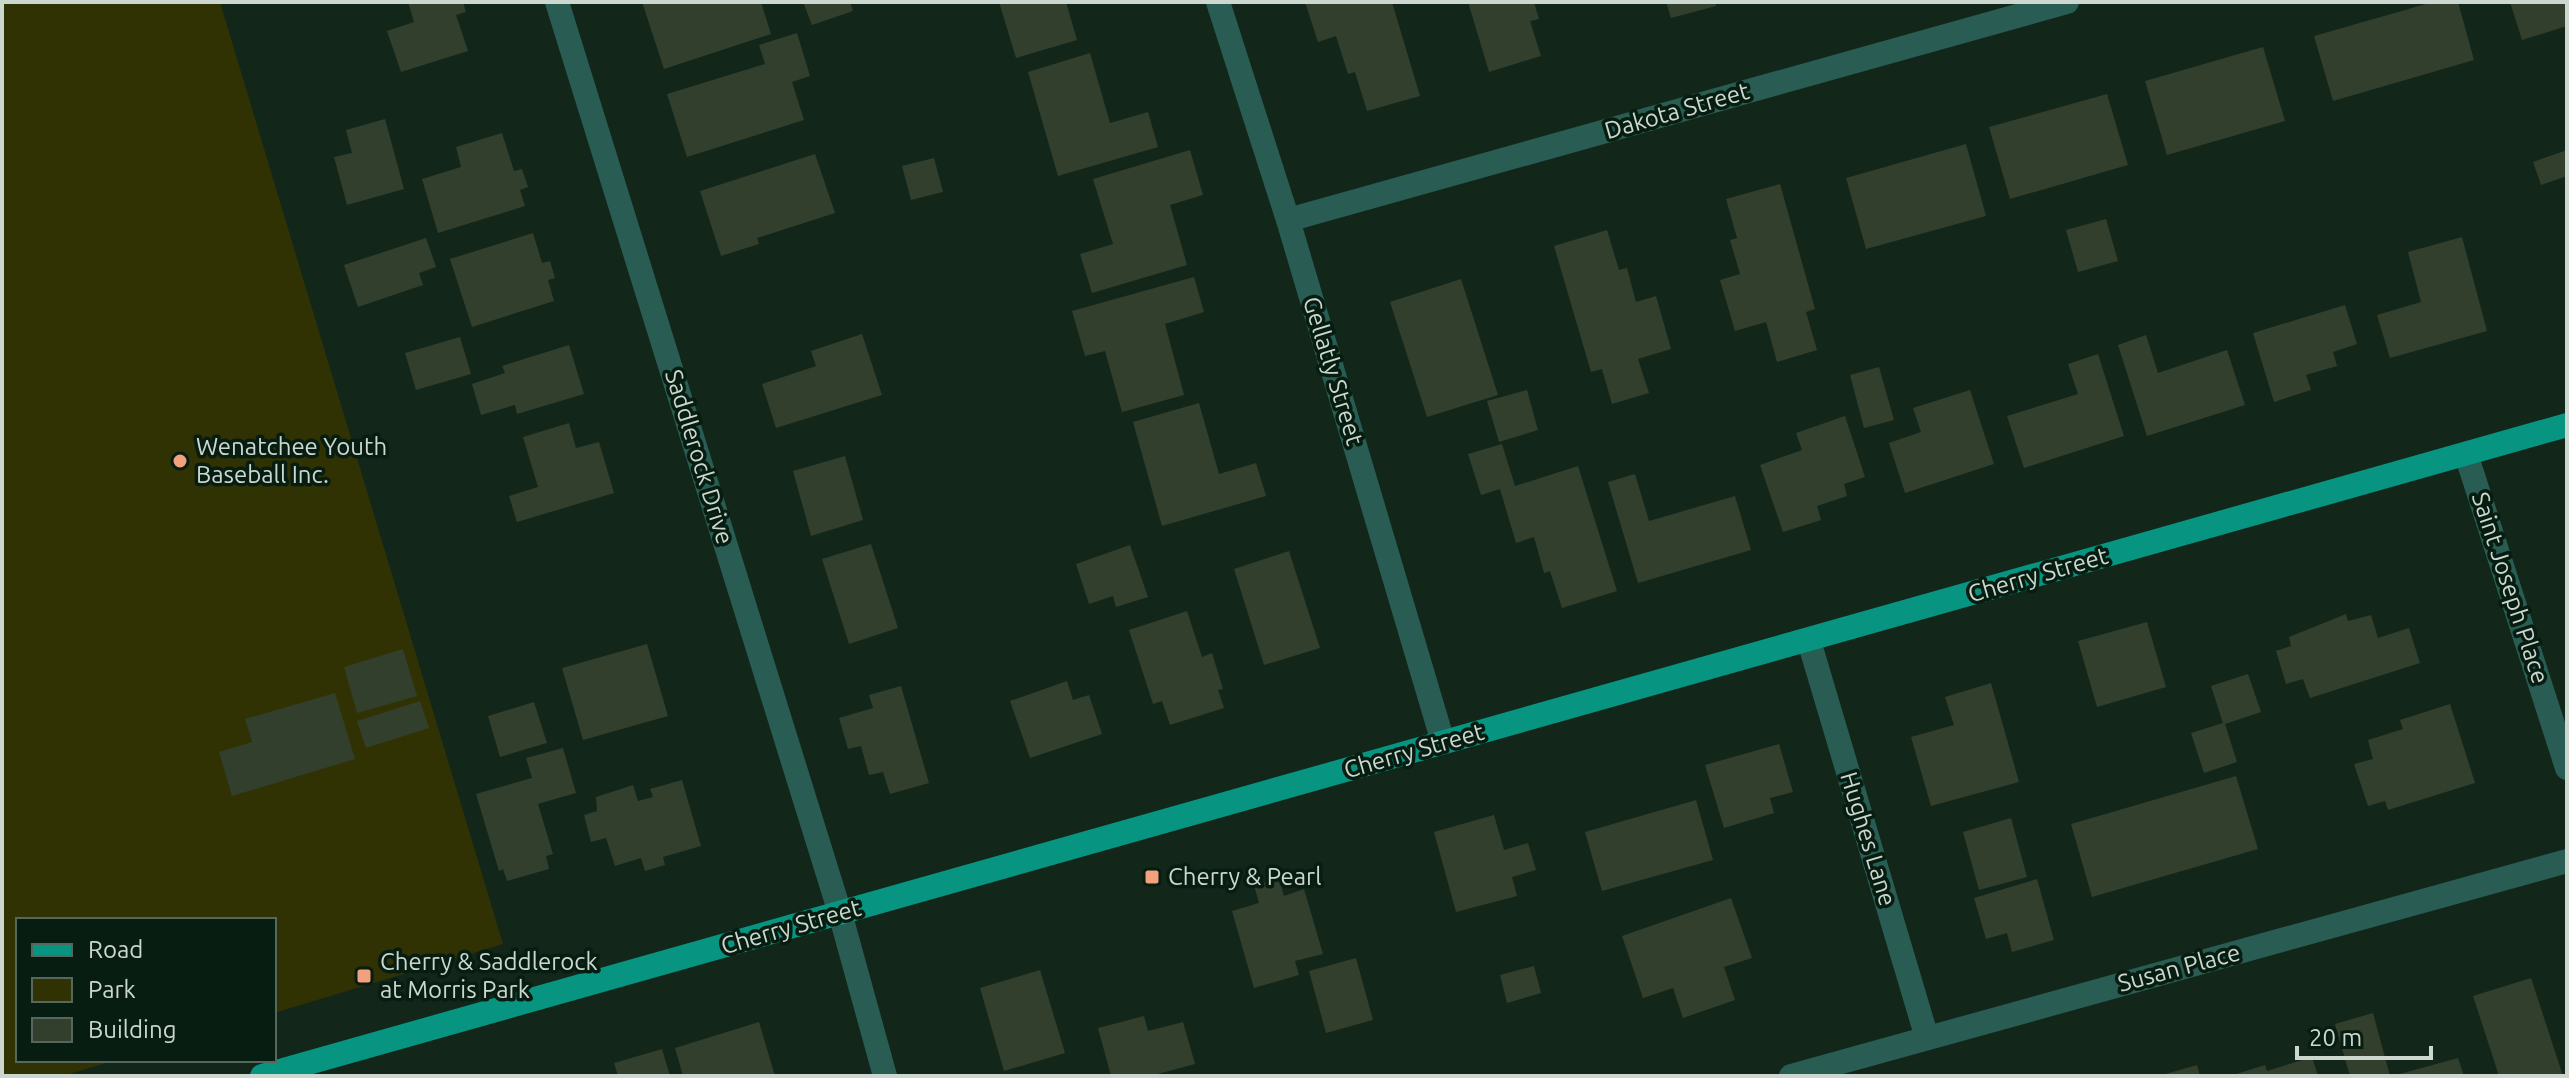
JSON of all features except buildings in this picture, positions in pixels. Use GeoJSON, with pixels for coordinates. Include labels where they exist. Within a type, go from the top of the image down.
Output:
{"type":"FeatureCollection","features":[{"type":"Feature","properties":{"kind":"main road","name":"Cherry Street"},"geometry":{"type":"LineString","coordinates":[[262,1076],[2567,425]]}},
{"type":"Feature","properties":{"kind":"street","name":"Saddlerock Drive"},"geometry":{"type":"LineString","coordinates":[[557,2],[840,913],[885,1076]]}},
{"type":"Feature","properties":{"kind":"street","name":"Gellatly Street"},"geometry":{"type":"LineString","coordinates":[[1218,2],[1288,220],[1443,742]]}},
{"type":"Feature","properties":{"kind":"street","name":"Dakota Street"},"geometry":{"type":"LineString","coordinates":[[1288,220],[2067,2]]}},
{"type":"Feature","properties":{"kind":"street","name":"Saint Joseph Place"},"geometry":{"type":"LineString","coordinates":[[2466,454],[2567,768]]}},
{"type":"Feature","properties":{"kind":"street","name":"Hughes Lane"},"geometry":{"type":"LineString","coordinates":[[1809,641],[1927,1038]]}},
{"type":"Feature","properties":{"kind":"street","name":"Susan Place"},"geometry":{"type":"LineString","coordinates":[[1791,1076],[2567,861]]}},
{"type":"Feature","properties":{"kind":"green space","name":"Wenatchee Youth Baseball Inc."},"geometry":{"type":"Polygon","coordinates":[[[2,2],[220,2],[503,944],[276,1012],[276,918],[16,918],[16,1062],[109,1062],[63,1076],[2,1076],[2,2]]]}},
{"type":"Feature","properties":{"kind":"place","name":"Wenatchee Youth Baseball Inc."},"geometry":{"type":"Point","coordinates":[180,461]}},
{"type":"Feature","properties":{"kind":"place","name":"Cherry & Pearl"},"geometry":{"type":"Point","coordinates":[1152,877]}},
{"type":"Feature","properties":{"kind":"place","name":"Cherry & Saddlerock at Morris Park"},"geometry":{"type":"Point","coordinates":[364,976]}}]}
